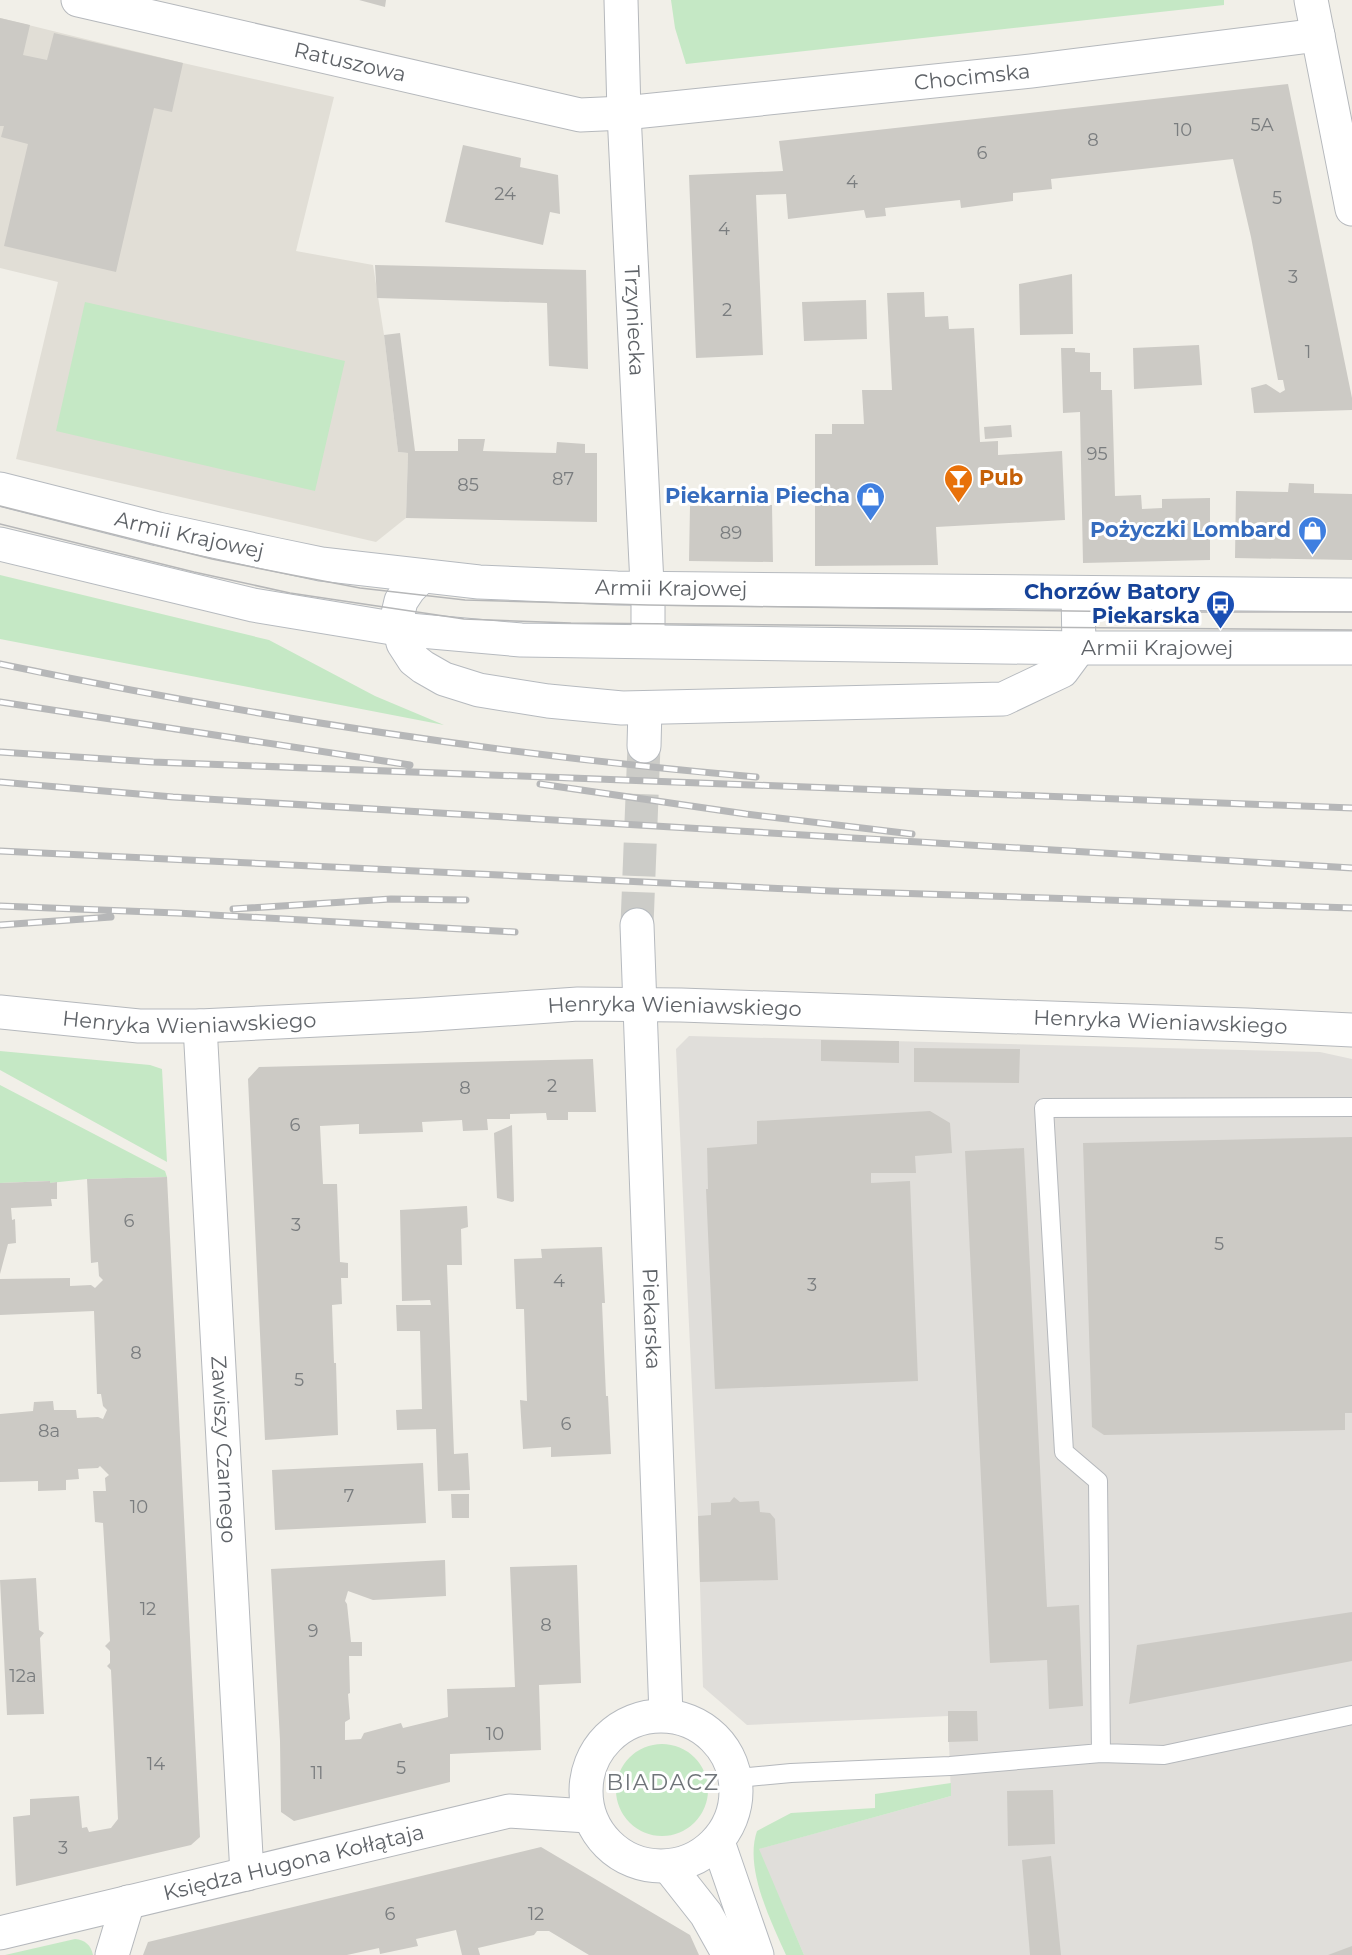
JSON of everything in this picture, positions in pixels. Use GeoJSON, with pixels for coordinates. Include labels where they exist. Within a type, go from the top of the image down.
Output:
{"type":"FeatureCollection","features":[{"type":"Feature","properties":{"kind":"street","name":"Ratuszowa"},"geometry":{"type":"LineString","coordinates":[[78,0],[155,8],[580,115],[624,113]]}},
{"type":"Feature","properties":{"kind":"street","name":"Trzyniecka"},"geometry":{"type":"LineString","coordinates":[[621,0],[648,641]]}},
{"type":"Feature","properties":{"kind":"street"},"geometry":{"type":"LineString","coordinates":[[1311,0],[1352,209]]}},
{"type":"Feature","properties":{"kind":"street","name":"Chocimska"},"geometry":{"type":"LineString","coordinates":[[624,113],[1031,71],[1318,35]]}},
{"type":"Feature","properties":{"kind":"street","name":"Armii Krajowej"},"geometry":{"type":"LineString","coordinates":[[0,489],[228,545],[321,564],[478,582],[647,588],[1352,595]]}},
{"type":"Feature","properties":{"kind":"street","name":"Armii Krajowej"},"geometry":{"type":"LineString","coordinates":[[0,544],[253,605],[398,629],[521,640],[1079,648],[1352,648]]}},
{"type":"Feature","properties":{"kind":"street"},"geometry":{"type":"LineString","coordinates":[[422,576],[401,601],[397,618],[398,629],[414,660],[444,679],[479,690],[548,701],[645,708],[1003,699],[1062,671],[1079,648],[1078,593]]}},
{"type":"Feature","properties":{"kind":"street"},"geometry":{"type":"LineString","coordinates":[[644,746],[645,708]]}},
{"type":"Feature","properties":{"kind":"street","name":"Piekarska"},"geometry":{"type":"LineString","coordinates":[[637,925],[666,1715]]}},
{"type":"Feature","properties":{"kind":"street","name":"Henryka Wieniawskiego"},"geometry":{"type":"LineString","coordinates":[[0,1012],[139,1026],[200,1026],[579,1004],[1247,1024],[1352,1030]]}},
{"type":"Feature","properties":{"kind":"street","name":"Zawiszy Czarnego"},"geometry":{"type":"LineString","coordinates":[[200,1026],[247,1874]]}},
{"type":"Feature","properties":{"kind":"street"},"geometry":{"type":"LineString","coordinates":[[666,1715],[687,1719],[706,1730],[722,1745],[738,1778],[735,1806],[728,1826],[718,1842],[700,1856],[669,1867],[639,1863],[620,1854],[604,1841],[588,1816],[587,1778],[594,1756],[607,1738],[625,1725],[645,1717],[666,1715]]}},
{"type":"Feature","properties":{"kind":"street","name":"Księdza Hugona Kołłątaja"},"geometry":{"type":"LineString","coordinates":[[0,1933],[509,1811],[588,1816]]}},
{"type":"Feature","properties":{"kind":"street"},"geometry":{"type":"LineString","coordinates":[[718,1842],[757,1955]]}},
{"type":"Feature","properties":{"kind":"street"},"geometry":{"type":"LineString","coordinates":[[669,1867],[706,1914],[729,1955]]}},
{"type":"Feature","properties":{"kind":"street"},"geometry":{"type":"LineString","coordinates":[[112,1955],[128,1902]]}},
{"type":"Feature","properties":{"kind":"lane"},"geometry":{"type":"LineString","coordinates":[[1101,1754],[1098,1481],[1064,1452],[1044,1108],[1352,1107]]}},
{"type":"Feature","properties":{"kind":"lane"},"geometry":{"type":"LineString","coordinates":[[738,1778],[790,1773],[950,1766],[1101,1754],[1164,1755],[1352,1715]]}},
{"type":"Feature","properties":{"kind":"shaded area"},"geometry":{"type":"Polygon","coordinates":[[[0,18],[334,97],[296,251],[373,265],[398,452],[408,453],[406,518],[376,542],[16,459],[58,282],[0,268],[0,18]]]}},
{"type":"Feature","properties":{"kind":"shaded area"},"geometry":{"type":"Polygon","coordinates":[[[689,1036],[1320,1052],[1352,1059],[1352,1955],[804,1955],[758,1849],[951,1796],[948,1716],[747,1725],[703,1687],[698,1516],[676,1049],[689,1036]]]}},
{"type":"Feature","properties":{"kind":"green space"},"geometry":{"type":"Polygon","coordinates":[[[671,0],[1224,0],[1224,5],[686,64],[675,28],[671,0]]]}},
{"type":"Feature","properties":{"kind":"green space"},"geometry":{"type":"Polygon","coordinates":[[[85,302],[345,361],[315,491],[56,431],[85,302]]]}},
{"type":"Feature","properties":{"kind":"green space"},"geometry":{"type":"Polygon","coordinates":[[[0,575],[269,640],[375,696],[444,725],[0,639],[0,575]]]}},
{"type":"Feature","properties":{"kind":"green space"},"geometry":{"type":"Polygon","coordinates":[[[0,1051],[150,1065],[162,1069],[167,1162],[0,1070],[0,1051]]]}},
{"type":"Feature","properties":{"kind":"green space"},"geometry":{"type":"Polygon","coordinates":[[[0,1085],[165,1171],[167,1177],[0,1183],[0,1085]]]}},
{"type":"Feature","properties":{"kind":"green space"},"geometry":{"type":"Polygon","coordinates":[[[662,1744],[679,1748],[694,1758],[704,1773],[708,1790],[704,1807],[694,1822],[679,1832],[662,1836],[645,1832],[630,1822],[620,1807],[616,1790],[620,1773],[630,1758],[645,1748],[662,1744]]]}},
{"type":"Feature","properties":{"kind":"green space"},"geometry":{"type":"Polygon","coordinates":[[[951,1783],[951,1796],[759,1849],[804,1955],[786,1955],[767,1911],[757,1878],[754,1846],[757,1831],[791,1813],[875,1808],[875,1794],[951,1783]]]}},
{"type":"Feature","properties":{"kind":"green space"},"geometry":{"type":"Polygon","coordinates":[[[75,1939],[87,1944],[93,1955],[5,1955],[75,1939]]]}},
{"type":"Feature","properties":{"kind":"building"},"geometry":{"type":"Polygon","coordinates":[[[359,0],[386,0],[385,7],[359,0]]]}},
{"type":"Feature","properties":{"kind":"building"},"geometry":{"type":"Polygon","coordinates":[[[0,18],[30,25],[23,55],[47,60],[54,33],[183,63],[172,112],[154,108],[116,272],[4,246],[28,144],[1,137],[4,126],[0,126],[0,18]]]}},
{"type":"Feature","properties":{"kind":"building"},"geometry":{"type":"Polygon","coordinates":[[[1288,84],[1352,398],[1352,410],[1254,413],[1251,388],[1266,384],[1280,393],[1285,390],[1283,380],[1278,380],[1251,237],[1233,159],[1051,179],[1052,189],[1013,193],[1013,201],[961,208],[960,200],[885,208],[886,216],[866,218],[864,210],[788,219],[786,194],[756,195],[763,355],[696,358],[689,175],[783,171],[779,141],[1288,84]]]}},
{"type":"Feature","properties":{"kind":"building"},"geometry":{"type":"Polygon","coordinates":[[[463,145],[521,158],[520,167],[558,175],[560,214],[550,212],[543,245],[445,222],[463,145]]]}},
{"type":"Feature","properties":{"kind":"building"},"geometry":{"type":"Polygon","coordinates":[[[375,265],[586,270],[588,369],[549,366],[547,303],[377,298],[375,265]]]}},
{"type":"Feature","properties":{"kind":"building"},"geometry":{"type":"Polygon","coordinates":[[[1072,274],[1073,334],[1020,335],[1019,284],[1072,274]]]}},
{"type":"Feature","properties":{"kind":"building"},"geometry":{"type":"Polygon","coordinates":[[[924,292],[925,317],[948,316],[949,329],[974,328],[980,442],[998,441],[998,455],[1062,451],[1065,520],[936,527],[938,565],[815,566],[815,434],[832,434],[832,424],[864,424],[862,390],[892,390],[887,293],[924,292]]]}},
{"type":"Feature","properties":{"kind":"building"},"geometry":{"type":"Polygon","coordinates":[[[866,300],[867,339],[804,341],[802,302],[866,300]]]}},
{"type":"Feature","properties":{"kind":"building"},"geometry":{"type":"Polygon","coordinates":[[[400,333],[415,451],[458,451],[458,439],[485,439],[483,451],[556,453],[557,442],[585,444],[585,453],[597,453],[597,522],[406,518],[408,453],[398,452],[384,335],[400,333]]]}},
{"type":"Feature","properties":{"kind":"building"},"geometry":{"type":"Polygon","coordinates":[[[1199,345],[1202,385],[1134,389],[1133,348],[1199,345]]]}},
{"type":"Feature","properties":{"kind":"building"},"geometry":{"type":"Polygon","coordinates":[[[1061,348],[1075,348],[1075,352],[1090,353],[1090,372],[1101,372],[1101,390],[1112,390],[1115,496],[1141,495],[1142,509],[1162,508],[1162,499],[1210,498],[1210,560],[1083,563],[1080,412],[1063,413],[1061,348]]]}},
{"type":"Feature","properties":{"kind":"building"},"geometry":{"type":"Polygon","coordinates":[[[1011,425],[1012,437],[985,439],[984,427],[1011,425]]]}},
{"type":"Feature","properties":{"kind":"building"},"geometry":{"type":"Polygon","coordinates":[[[1289,483],[1314,484],[1314,493],[1352,494],[1352,560],[1235,558],[1236,491],[1288,492],[1289,483]]]}},
{"type":"Feature","properties":{"kind":"building"},"geometry":{"type":"Polygon","coordinates":[[[772,505],[773,562],[689,561],[690,506],[772,505]]]}},
{"type":"Feature","properties":{"kind":"building"},"geometry":{"type":"Polygon","coordinates":[[[821,1040],[899,1041],[899,1063],[821,1061],[821,1040]]]}},
{"type":"Feature","properties":{"kind":"building"},"geometry":{"type":"Polygon","coordinates":[[[914,1048],[1020,1049],[1019,1083],[914,1082],[914,1048]]]}},
{"type":"Feature","properties":{"kind":"building"},"geometry":{"type":"Polygon","coordinates":[[[593,1059],[596,1112],[568,1112],[568,1120],[547,1120],[546,1113],[510,1114],[510,1119],[487,1119],[488,1130],[463,1131],[462,1120],[422,1122],[423,1132],[359,1134],[359,1124],[320,1126],[323,1184],[337,1184],[340,1262],[348,1263],[348,1278],[341,1278],[342,1304],[332,1305],[338,1435],[265,1440],[248,1079],[259,1067],[593,1059]]]}},
{"type":"Feature","properties":{"kind":"building"},"geometry":{"type":"Polygon","coordinates":[[[930,1111],[950,1123],[952,1153],[915,1156],[916,1173],[871,1173],[871,1183],[910,1181],[918,1381],[715,1389],[706,1189],[708,1189],[707,1148],[757,1144],[757,1121],[930,1111]]]}},
{"type":"Feature","properties":{"kind":"building"},"geometry":{"type":"Polygon","coordinates":[[[512,1125],[514,1201],[512,1202],[497,1198],[494,1133],[512,1125]]]}},
{"type":"Feature","properties":{"kind":"building"},"geometry":{"type":"Polygon","coordinates":[[[1352,1137],[1352,1413],[1345,1413],[1345,1430],[1104,1435],[1092,1427],[1083,1143],[1352,1137]]]}},
{"type":"Feature","properties":{"kind":"building"},"geometry":{"type":"Polygon","coordinates":[[[1024,1148],[1047,1607],[1079,1605],[1083,1706],[1049,1709],[1047,1660],[990,1663],[965,1151],[1024,1148]]]}},
{"type":"Feature","properties":{"kind":"building"},"geometry":{"type":"Polygon","coordinates":[[[167,1177],[200,1837],[191,1845],[16,1886],[13,1817],[30,1815],[30,1799],[79,1796],[82,1828],[87,1827],[89,1832],[111,1828],[118,1819],[111,1670],[107,1666],[110,1663],[110,1651],[105,1646],[110,1641],[103,1523],[95,1522],[93,1491],[106,1491],[105,1478],[109,1475],[100,1466],[78,1469],[79,1479],[66,1480],[66,1490],[38,1491],[38,1481],[0,1482],[0,1414],[33,1411],[34,1402],[53,1401],[54,1410],[76,1410],[77,1418],[98,1417],[103,1419],[107,1410],[103,1406],[101,1394],[97,1394],[94,1311],[0,1315],[0,1279],[70,1278],[70,1286],[91,1285],[95,1288],[103,1280],[99,1276],[98,1262],[91,1263],[87,1179],[167,1177]]]}},
{"type":"Feature","properties":{"kind":"building"},"geometry":{"type":"Polygon","coordinates":[[[50,1181],[50,1183],[57,1182],[57,1199],[51,1199],[52,1206],[11,1208],[12,1220],[15,1219],[16,1243],[8,1244],[0,1274],[0,1183],[50,1181]]]}},
{"type":"Feature","properties":{"kind":"building"},"geometry":{"type":"Polygon","coordinates":[[[467,1206],[468,1227],[461,1229],[462,1265],[447,1265],[454,1454],[468,1453],[470,1490],[438,1491],[436,1429],[397,1430],[396,1410],[422,1409],[420,1331],[397,1331],[396,1305],[431,1305],[430,1300],[402,1301],[400,1210],[467,1206]]]}},
{"type":"Feature","properties":{"kind":"building"},"geometry":{"type":"Polygon","coordinates":[[[602,1247],[606,1396],[608,1396],[611,1454],[551,1457],[551,1447],[523,1449],[520,1400],[527,1401],[524,1309],[516,1309],[514,1259],[542,1258],[541,1249],[602,1247]]]}},
{"type":"Feature","properties":{"kind":"building"},"geometry":{"type":"Polygon","coordinates":[[[423,1463],[426,1523],[275,1530],[272,1470],[423,1463]]]}},
{"type":"Feature","properties":{"kind":"building"},"geometry":{"type":"Polygon","coordinates":[[[451,1494],[469,1494],[469,1518],[452,1518],[451,1494]]]}},
{"type":"Feature","properties":{"kind":"building"},"geometry":{"type":"Polygon","coordinates":[[[734,1497],[740,1502],[759,1501],[760,1512],[770,1513],[775,1519],[778,1580],[700,1582],[698,1516],[711,1515],[711,1503],[730,1502],[734,1497]]]}},
{"type":"Feature","properties":{"kind":"building"},"geometry":{"type":"Polygon","coordinates":[[[445,1560],[446,1596],[373,1600],[348,1591],[345,1601],[351,1642],[362,1642],[362,1656],[349,1656],[350,1719],[345,1722],[345,1740],[361,1739],[364,1733],[401,1723],[403,1728],[448,1717],[447,1689],[515,1687],[510,1567],[577,1565],[581,1683],[539,1685],[541,1750],[450,1754],[450,1782],[294,1821],[281,1812],[280,1741],[271,1569],[445,1560]]]}},
{"type":"Feature","properties":{"kind":"building"},"geometry":{"type":"Polygon","coordinates":[[[36,1578],[39,1630],[44,1633],[40,1638],[44,1714],[7,1715],[0,1580],[36,1578]]]}},
{"type":"Feature","properties":{"kind":"building"},"geometry":{"type":"Polygon","coordinates":[[[1352,1612],[1352,1661],[1129,1704],[1137,1645],[1352,1612]]]}},
{"type":"Feature","properties":{"kind":"building"},"geometry":{"type":"Polygon","coordinates":[[[948,1711],[977,1711],[978,1741],[948,1742],[948,1711]]]}},
{"type":"Feature","properties":{"kind":"building"},"geometry":{"type":"Polygon","coordinates":[[[1053,1790],[1055,1844],[1008,1846],[1007,1791],[1053,1790]]]}},
{"type":"Feature","properties":{"kind":"building"},"geometry":{"type":"Polygon","coordinates":[[[541,1847],[690,1935],[699,1955],[589,1955],[549,1931],[537,1931],[534,1935],[478,1948],[480,1955],[462,1955],[456,1930],[416,1939],[418,1946],[380,1954],[379,1948],[347,1955],[143,1955],[148,1942],[541,1847]]]}},
{"type":"Feature","properties":{"kind":"building"},"geometry":{"type":"Polygon","coordinates":[[[1051,1856],[1061,1955],[1030,1955],[1022,1860],[1051,1856]]]}},
{"type":"Feature","properties":{"kind":"building"},"geometry":{"type":"Polygon","coordinates":[[[1352,1946],[1352,1955],[1328,1955],[1352,1946]]]}},
{"type":"Feature","properties":{"kind":"tunnel"},"geometry":{"type":"LineString","coordinates":[[637,925],[644,746]]}},
{"type":"Feature","properties":{"kind":"tram line"},"geometry":{"type":"LineString","coordinates":[[0,506],[212,559],[360,588],[465,600],[1146,612],[1352,612]]}},
{"type":"Feature","properties":{"kind":"tram line"},"geometry":{"type":"LineString","coordinates":[[0,524],[290,593],[464,619],[571,623],[1352,630]]}},
{"type":"Feature","properties":{"kind":"railway"},"geometry":{"type":"LineString","coordinates":[[0,664],[187,700],[376,732],[566,757],[756,777]]}},
{"type":"Feature","properties":{"kind":"railway"},"geometry":{"type":"LineString","coordinates":[[0,702],[410,765]]}},
{"type":"Feature","properties":{"kind":"railway"},"geometry":{"type":"LineString","coordinates":[[0,752],[153,762],[1352,808]]}},
{"type":"Feature","properties":{"kind":"railway"},"geometry":{"type":"LineString","coordinates":[[0,782],[173,797],[1352,868]]}},
{"type":"Feature","properties":{"kind":"railway"},"geometry":{"type":"LineString","coordinates":[[540,784],[746,814],[912,834]]}},
{"type":"Feature","properties":{"kind":"railway"},"geometry":{"type":"LineString","coordinates":[[0,851],[831,891],[1352,908]]}},
{"type":"Feature","properties":{"kind":"railway"},"geometry":{"type":"LineString","coordinates":[[233,909],[391,899],[466,900]]}},
{"type":"Feature","properties":{"kind":"railway"},"geometry":{"type":"LineString","coordinates":[[0,906],[177,913],[515,932]]}},
{"type":"Feature","properties":{"kind":"railway"},"geometry":{"type":"LineString","coordinates":[[0,925],[111,917]]}},
{"type":"Feature","properties":{"kind":"place","name":"Pub"},"geometry":{"type":"Point","coordinates":[958,504]}},
{"type":"Feature","properties":{"kind":"place","name":"Piekarnia Piecha"},"geometry":{"type":"Point","coordinates":[871,522]}},
{"type":"Feature","properties":{"kind":"place","name":"Pożyczki Lombard"},"geometry":{"type":"Point","coordinates":[1312,556]}},
{"type":"Feature","properties":{"kind":"place","name":"Chorzów Batory Piekarska"},"geometry":{"type":"Point","coordinates":[1221,630]}},
{"type":"Feature","properties":{"kind":"district","name":"BIADACZ"},"geometry":{"type":"Point","coordinates":[663,1782]}}]}
